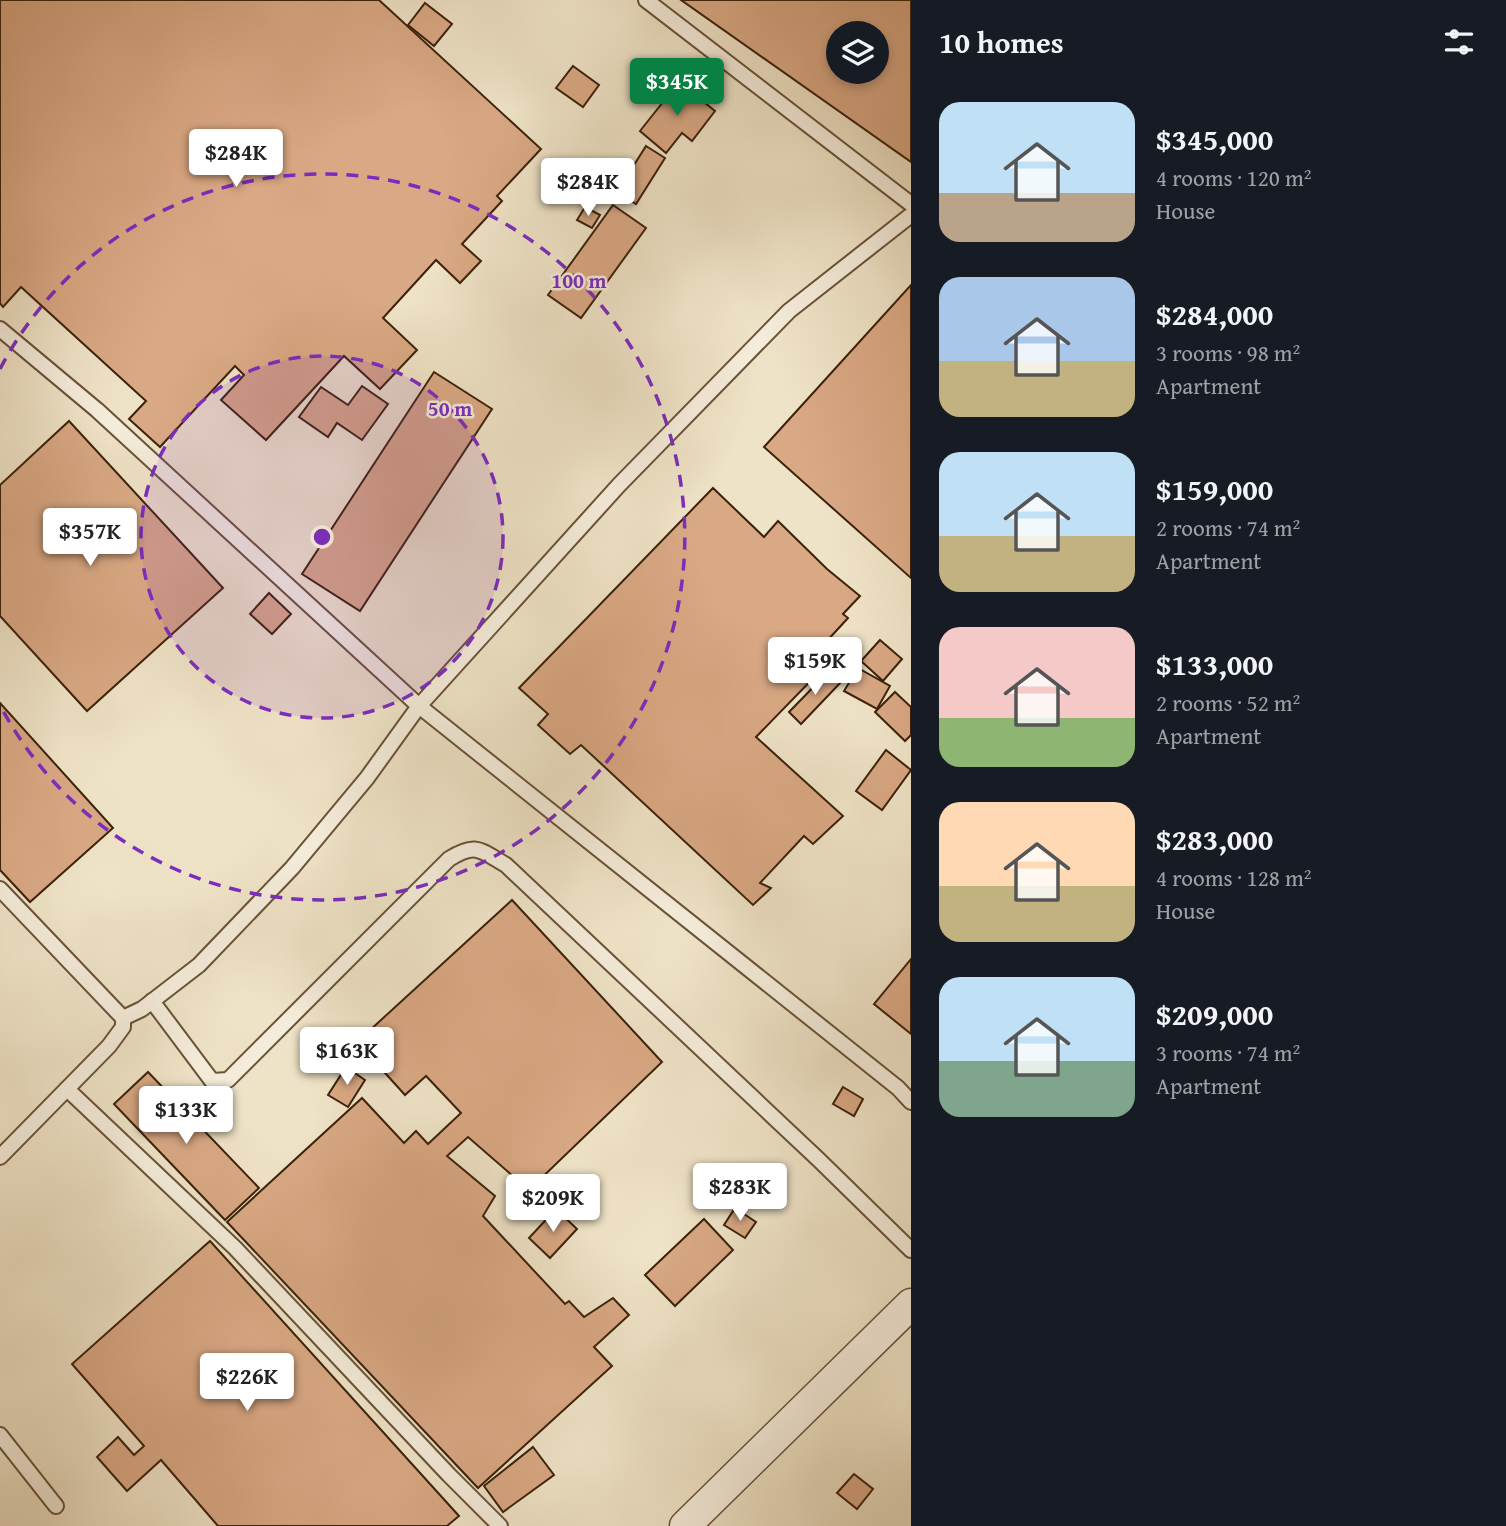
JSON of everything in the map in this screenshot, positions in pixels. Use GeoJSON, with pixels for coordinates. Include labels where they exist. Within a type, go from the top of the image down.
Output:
{"type":"FeatureCollection","features":[{"type":"Feature","properties":{"kind":"street"},"geometry":{"type":"LineString","coordinates":[[685,1526],[911,1304]]}},
{"type":"Feature","properties":{"kind":"lane"},"geometry":{"type":"LineString","coordinates":[[646,0],[911,204]]}},
{"type":"Feature","properties":{"kind":"lane"},"geometry":{"type":"LineString","coordinates":[[123,1018],[152,1001],[199,965],[292,868],[367,778],[419,706],[619,485],[789,311],[911,215]]}},
{"type":"Feature","properties":{"kind":"lane"},"geometry":{"type":"LineString","coordinates":[[0,329],[97,410],[419,706],[687,918],[898,1088],[911,1102]]}},
{"type":"Feature","properties":{"kind":"lane"},"geometry":{"type":"LineString","coordinates":[[152,1001],[212,1081],[228,1080],[449,859],[466,848],[480,850],[506,864],[911,1250]]}},
{"type":"Feature","properties":{"kind":"lane"},"geometry":{"type":"LineString","coordinates":[[0,889],[123,1018],[123,1027],[0,1157]]}},
{"type":"Feature","properties":{"kind":"lane"},"geometry":{"type":"LineString","coordinates":[[67,1089],[236,1248],[500,1526]]}},
{"type":"Feature","properties":{"kind":"lane"},"geometry":{"type":"LineString","coordinates":[[0,1435],[56,1506]]}},
{"type":"Feature","properties":{"kind":"building"},"geometry":{"type":"Polygon","coordinates":[[[0,0],[379,0],[541,149],[497,196],[502,201],[462,244],[481,261],[460,283],[436,260],[383,318],[417,350],[380,389],[344,356],[266,440],[221,400],[244,375],[235,366],[160,447],[129,419],[146,401],[21,287],[3,307],[0,303],[0,0]]]}},
{"type":"Feature","properties":{"kind":"building"},"geometry":{"type":"Polygon","coordinates":[[[681,0],[911,0],[911,162],[681,0]]]}},
{"type":"Feature","properties":{"kind":"building"},"geometry":{"type":"Polygon","coordinates":[[[425,3],[452,24],[434,46],[408,25],[425,3]]]}},
{"type":"Feature","properties":{"kind":"building"},"geometry":{"type":"Polygon","coordinates":[[[573,66],[599,85],[583,107],[556,88],[573,66]]]}},
{"type":"Feature","properties":{"kind":"building"},"geometry":{"type":"Polygon","coordinates":[[[679,82],[715,111],[692,141],[682,133],[666,153],[640,131],[679,82]]]}},
{"type":"Feature","properties":{"kind":"building"},"geometry":{"type":"Polygon","coordinates":[[[646,146],[665,158],[636,204],[617,192],[621,185],[605,175],[613,163],[629,173],[646,146]]]}},
{"type":"Feature","properties":{"kind":"building"},"geometry":{"type":"Polygon","coordinates":[[[613,205],[646,228],[581,318],[548,295],[613,205]]]}},
{"type":"Feature","properties":{"kind":"building"},"geometry":{"type":"Polygon","coordinates":[[[585,207],[600,215],[592,228],[577,220],[585,207]]]}},
{"type":"Feature","properties":{"kind":"building"},"geometry":{"type":"Polygon","coordinates":[[[911,285],[911,578],[764,447],[911,285]]]}},
{"type":"Feature","properties":{"kind":"building"},"geometry":{"type":"Polygon","coordinates":[[[434,372],[492,409],[360,611],[302,574],[434,372]]]}},
{"type":"Feature","properties":{"kind":"building"},"geometry":{"type":"Polygon","coordinates":[[[362,386],[388,404],[362,440],[337,423],[328,437],[299,417],[321,387],[348,405],[362,386]]]}},
{"type":"Feature","properties":{"kind":"building"},"geometry":{"type":"Polygon","coordinates":[[[69,421],[223,588],[87,711],[0,616],[0,485],[69,421]]]}},
{"type":"Feature","properties":{"kind":"building"},"geometry":{"type":"Polygon","coordinates":[[[713,488],[764,537],[778,521],[827,569],[860,596],[843,614],[848,618],[814,655],[826,665],[756,737],[843,816],[813,844],[804,836],[760,883],[771,888],[753,905],[581,745],[570,754],[538,725],[548,714],[519,688],[713,488]]]}},
{"type":"Feature","properties":{"kind":"building"},"geometry":{"type":"Polygon","coordinates":[[[269,593],[291,614],[272,634],[250,614],[269,593]]]}},
{"type":"Feature","properties":{"kind":"building"},"geometry":{"type":"Polygon","coordinates":[[[880,640],[902,659],[883,681],[861,661],[880,640]]]}},
{"type":"Feature","properties":{"kind":"building"},"geometry":{"type":"Polygon","coordinates":[[[858,668],[890,686],[877,709],[844,691],[858,668]]]}},
{"type":"Feature","properties":{"kind":"building"},"geometry":{"type":"Polygon","coordinates":[[[830,670],[842,681],[801,724],[789,712],[830,670]]]}},
{"type":"Feature","properties":{"kind":"building"},"geometry":{"type":"Polygon","coordinates":[[[895,692],[911,707],[911,735],[905,741],[875,712],[895,692]]]}},
{"type":"Feature","properties":{"kind":"building"},"geometry":{"type":"Polygon","coordinates":[[[0,703],[113,828],[30,902],[0,870],[0,703]]]}},
{"type":"Feature","properties":{"kind":"building"},"geometry":{"type":"Polygon","coordinates":[[[886,750],[911,770],[882,810],[856,791],[886,750]]]}},
{"type":"Feature","properties":{"kind":"building"},"geometry":{"type":"Polygon","coordinates":[[[512,900],[662,1062],[529,1190],[468,1137],[447,1156],[495,1196],[483,1216],[565,1304],[569,1301],[584,1317],[613,1298],[629,1315],[594,1347],[612,1366],[478,1488],[227,1222],[362,1098],[404,1143],[416,1131],[428,1144],[461,1113],[426,1076],[405,1095],[357,1042],[512,900]]]}},
{"type":"Feature","properties":{"kind":"building"},"geometry":{"type":"Polygon","coordinates":[[[911,959],[911,1034],[874,1004],[911,959]]]}},
{"type":"Feature","properties":{"kind":"building"},"geometry":{"type":"Polygon","coordinates":[[[346,1067],[365,1080],[348,1107],[328,1095],[346,1067]]]}},
{"type":"Feature","properties":{"kind":"building"},"geometry":{"type":"Polygon","coordinates":[[[148,1072],[259,1188],[225,1220],[114,1104],[148,1072]]]}},
{"type":"Feature","properties":{"kind":"building"},"geometry":{"type":"Polygon","coordinates":[[[843,1087],[863,1099],[854,1116],[833,1104],[843,1087]]]}},
{"type":"Feature","properties":{"kind":"building"},"geometry":{"type":"Polygon","coordinates":[[[735,1208],[756,1222],[745,1238],[724,1225],[735,1208]]]}},
{"type":"Feature","properties":{"kind":"building"},"geometry":{"type":"Polygon","coordinates":[[[556,1209],[577,1229],[550,1258],[529,1238],[556,1209]]]}},
{"type":"Feature","properties":{"kind":"building"},"geometry":{"type":"Polygon","coordinates":[[[704,1219],[733,1250],[675,1306],[645,1275],[704,1219]]]}},
{"type":"Feature","properties":{"kind":"building"},"geometry":{"type":"Polygon","coordinates":[[[210,1241],[459,1516],[447,1526],[218,1526],[161,1460],[127,1491],[97,1457],[118,1437],[134,1455],[144,1446],[72,1364],[210,1241]]]}},
{"type":"Feature","properties":{"kind":"building"},"geometry":{"type":"Polygon","coordinates":[[[533,1447],[554,1475],[503,1512],[484,1486],[533,1447]]]}},
{"type":"Feature","properties":{"kind":"building"},"geometry":{"type":"Polygon","coordinates":[[[854,1474],[873,1489],[857,1509],[837,1493],[854,1474]]]}}]}
